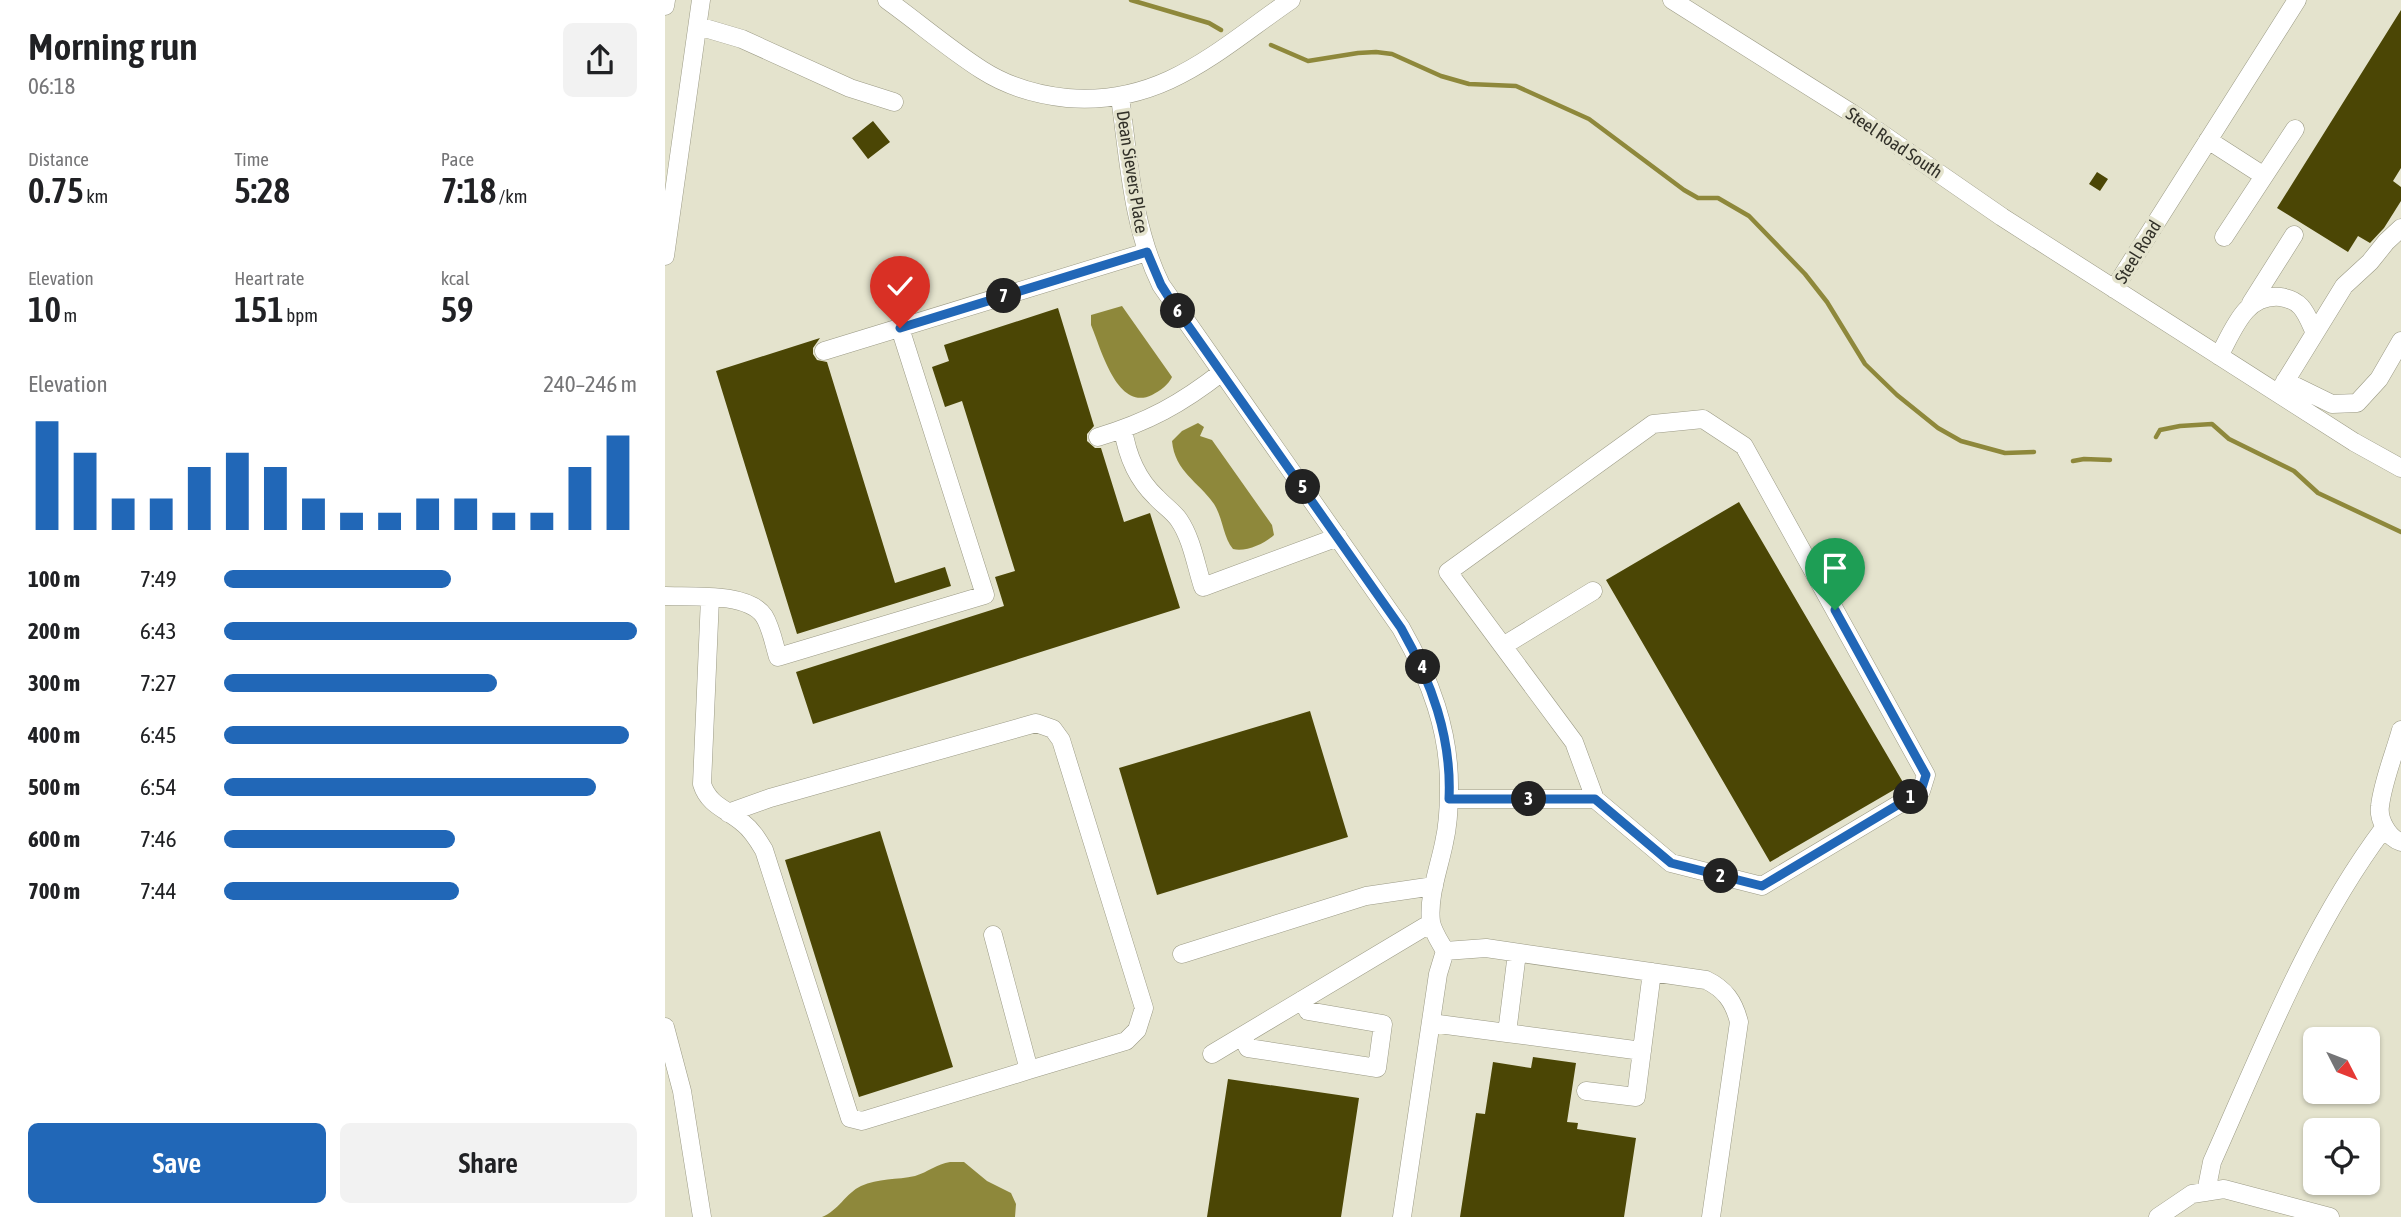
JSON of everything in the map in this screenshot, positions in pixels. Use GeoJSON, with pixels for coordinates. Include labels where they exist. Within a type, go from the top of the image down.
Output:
{"type":"FeatureCollection","features":[{"type":"Feature","properties":{"kind":"street"},"geometry":{"type":"LineString","coordinates":[[665,6],[666,0]]}},
{"type":"Feature","properties":{"kind":"street"},"geometry":{"type":"LineString","coordinates":[[665,256],[701,0]]}},
{"type":"Feature","properties":{"kind":"street"},"geometry":{"type":"LineString","coordinates":[[887,0],[983,71],[1009,84],[1056,97],[1085,99],[1121,97],[1144,92],[1172,80],[1291,0]]}},
{"type":"Feature","properties":{"kind":"street","name":"Steel Road South"},"geometry":{"type":"LineString","coordinates":[[1672,0],[1853,114],[2002,217],[2114,289]]}},
{"type":"Feature","properties":{"kind":"street","name":"Steel Road"},"geometry":{"type":"LineString","coordinates":[[2297,0],[2114,289],[2219,356],[2282,387],[2354,442],[2401,468]]}},
{"type":"Feature","properties":{"kind":"street"},"geometry":{"type":"LineString","coordinates":[[698,26],[742,39],[851,88],[894,102]]}},
{"type":"Feature","properties":{"kind":"street","name":"Dean Sievers Place"},"geometry":{"type":"LineString","coordinates":[[1121,97],[1137,222],[1161,285],[1401,628],[1420,662],[1439,711],[1448,762],[1449,799],[1445,841],[1434,886],[1431,923]]}},
{"type":"Feature","properties":{"kind":"street"},"geometry":{"type":"LineString","coordinates":[[2224,237],[2295,129]]}},
{"type":"Feature","properties":{"kind":"street"},"geometry":{"type":"LineString","coordinates":[[2208,139],[2264,176]]}},
{"type":"Feature","properties":{"kind":"street"},"geometry":{"type":"LineString","coordinates":[[2401,228],[2344,286],[2282,387],[2332,404],[2357,403],[2379,379],[2401,341]]}},
{"type":"Feature","properties":{"kind":"street"},"geometry":{"type":"LineString","coordinates":[[2219,356],[2241,316],[2294,235]]}},
{"type":"Feature","properties":{"kind":"street"},"geometry":{"type":"LineString","coordinates":[[824,351],[1147,252]]}},
{"type":"Feature","properties":{"kind":"street"},"geometry":{"type":"LineString","coordinates":[[2251,303],[2267,296],[2291,298],[2303,305],[2315,333]]}},
{"type":"Feature","properties":{"kind":"street"},"geometry":{"type":"LineString","coordinates":[[665,596],[738,600],[759,610],[767,621],[778,657],[985,595],[900,328]]}},
{"type":"Feature","properties":{"kind":"street"},"geometry":{"type":"LineString","coordinates":[[1098,437],[1149,420],[1178,404],[1222,372]]}},
{"type":"Feature","properties":{"kind":"street"},"geometry":{"type":"LineString","coordinates":[[1703,419],[1744,446],[1926,775],[1921,791],[1762,886],[1671,863],[1595,799],[1574,742],[1448,572],[1653,425],[1703,419]]}},
{"type":"Feature","properties":{"kind":"street"},"geometry":{"type":"LineString","coordinates":[[1123,429],[1128,452],[1137,473],[1150,492],[1181,524],[1203,587],[1338,537]]}},
{"type":"Feature","properties":{"kind":"street"},"geometry":{"type":"LineString","coordinates":[[1503,646],[1594,591]]}},
{"type":"Feature","properties":{"kind":"street"},"geometry":{"type":"LineString","coordinates":[[710,598],[701,780],[708,798],[729,813],[742,822],[755,835],[767,858],[850,1118],[862,1121],[1126,1041],[1137,1030],[1144,1008],[1061,740],[1053,729],[1036,723],[769,798],[729,813]]}},
{"type":"Feature","properties":{"kind":"street"},"geometry":{"type":"LineString","coordinates":[[2401,730],[2379,809],[2384,828],[2401,842]]}},
{"type":"Feature","properties":{"kind":"street"},"geometry":{"type":"LineString","coordinates":[[1449,799],[1595,799]]}},
{"type":"Feature","properties":{"kind":"street"},"geometry":{"type":"LineString","coordinates":[[2206,1192],[2212,1161],[2312,943],[2359,862],[2384,828]]}},
{"type":"Feature","properties":{"kind":"street"},"geometry":{"type":"LineString","coordinates":[[1182,954],[1366,896],[1434,886]]}},
{"type":"Feature","properties":{"kind":"street"},"geometry":{"type":"LineString","coordinates":[[1212,1054],[1431,923],[1445,951],[1438,974],[1402,1217]]}},
{"type":"Feature","properties":{"kind":"street"},"geometry":{"type":"LineString","coordinates":[[993,934],[1029,1070]]}},
{"type":"Feature","properties":{"kind":"street"},"geometry":{"type":"LineString","coordinates":[[1445,951],[1486,948],[1706,980],[1732,1000],[1739,1022],[1711,1217]]}},
{"type":"Feature","properties":{"kind":"street"},"geometry":{"type":"LineString","coordinates":[[1507,1033],[1517,953]]}},
{"type":"Feature","properties":{"kind":"street"},"geometry":{"type":"LineString","coordinates":[[1585,1091],[1636,1097],[1652,972]]}},
{"type":"Feature","properties":{"kind":"street"},"geometry":{"type":"LineString","coordinates":[[1242,1036],[1248,1048],[1377,1068],[1383,1024],[1308,1011],[1302,1000]]}},
{"type":"Feature","properties":{"kind":"street"},"geometry":{"type":"LineString","coordinates":[[1431,1023],[1642,1051]]}},
{"type":"Feature","properties":{"kind":"street"},"geometry":{"type":"LineString","coordinates":[[665,1027],[682,1091],[702,1217]]}},
{"type":"Feature","properties":{"kind":"street"},"geometry":{"type":"LineString","coordinates":[[2158,1217],[2192,1194],[2224,1189],[2330,1217]]}},
{"type":"Feature","properties":{"kind":"shaded area"},"geometry":{"type":"Polygon","coordinates":[[[1122,306],[1172,377],[1152,395],[1140,398],[1129,394],[1120,386],[1105,362],[1091,325],[1091,315],[1122,306]]]}},
{"type":"Feature","properties":{"kind":"shaded area"},"geometry":{"type":"Polygon","coordinates":[[[1198,423],[1204,427],[1200,436],[1212,440],[1272,525],[1274,535],[1265,541],[1249,548],[1233,549],[1214,504],[1178,461],[1172,441],[1182,431],[1198,423]]]}},
{"type":"Feature","properties":{"kind":"shaded area"},"geometry":{"type":"Polygon","coordinates":[[[950,1162],[964,1162],[987,1181],[1011,1193],[1016,1204],[1015,1217],[822,1217],[867,1183],[915,1176],[950,1162]]]}},
{"type":"Feature","properties":{"kind":"building"},"geometry":{"type":"Polygon","coordinates":[[[2401,10],[2401,168],[2393,181],[2401,187],[2401,201],[2384,228],[2370,243],[2358,236],[2348,252],[2277,208],[2401,10]]]}},
{"type":"Feature","properties":{"kind":"building"},"geometry":{"type":"Polygon","coordinates":[[[873,121],[890,142],[868,159],[852,138],[873,121]]]}},
{"type":"Feature","properties":{"kind":"building"},"geometry":{"type":"Polygon","coordinates":[[[2097,172],[2108,179],[2100,191],[2089,184],[2097,172]]]}},
{"type":"Feature","properties":{"kind":"building"},"geometry":{"type":"Polygon","coordinates":[[[1058,308],[1094,426],[1087,434],[1087,441],[1095,448],[1101,448],[1124,522],[1150,513],[1180,608],[813,724],[796,672],[1004,606],[995,577],[1015,571],[962,401],[945,407],[932,367],[949,361],[944,345],[1058,308]]]}},
{"type":"Feature","properties":{"kind":"building"},"geometry":{"type":"Polygon","coordinates":[[[820,338],[813,348],[813,354],[817,360],[827,362],[895,583],[945,567],[951,586],[797,634],[716,371],[820,338]]]}},
{"type":"Feature","properties":{"kind":"building"},"geometry":{"type":"Polygon","coordinates":[[[1739,502],[1904,784],[1770,862],[1606,580],[1739,502]]]}},
{"type":"Feature","properties":{"kind":"building"},"geometry":{"type":"Polygon","coordinates":[[[1310,711],[1348,837],[1157,895],[1119,768],[1310,711]]]}},
{"type":"Feature","properties":{"kind":"building"},"geometry":{"type":"Polygon","coordinates":[[[880,831],[953,1067],[859,1097],[785,860],[880,831]]]}},
{"type":"Feature","properties":{"kind":"building"},"geometry":{"type":"Polygon","coordinates":[[[1533,1057],[1576,1063],[1567,1122],[1578,1123],[1577,1129],[1636,1138],[1624,1217],[1460,1217],[1476,1113],[1485,1114],[1493,1062],[1531,1068],[1533,1057]]]}},
{"type":"Feature","properties":{"kind":"building"},"geometry":{"type":"Polygon","coordinates":[[[1228,1079],[1359,1098],[1341,1217],[1207,1217],[1228,1079]]]}},
{"type":"Feature","properties":{"kind":"waterway"},"geometry":{"type":"LineString","coordinates":[[1131,0],[1209,23],[1221,30]]}},
{"type":"Feature","properties":{"kind":"waterway"},"geometry":{"type":"LineString","coordinates":[[1271,45],[1308,61],[1358,53],[1392,54],[1441,76],[1469,84],[1516,86],[1589,119],[1684,190],[1698,198],[1718,198],[1749,216],[1805,274],[1827,302],[1865,364],[1897,395],[1938,428],[1961,441],[2005,453],[2034,452]]}},
{"type":"Feature","properties":{"kind":"waterway"},"geometry":{"type":"LineString","coordinates":[[2156,437],[2160,430],[2212,424],[2229,439],[2294,471],[2318,493],[2401,532]]}},
{"type":"Feature","properties":{"kind":"waterway"},"geometry":{"type":"LineString","coordinates":[[2073,461],[2110,460]]}},
{"type":"Feature","properties":{"kind":"route"},"geometry":{"type":"LineString","coordinates":[[900,328],[1147,252],[1161,285],[1173,304],[1401,628],[1420,662],[1439,711],[1448,762],[1449,799],[1595,799],[1671,863],[1762,886],[1921,791],[1926,775],[1835,610]]}}]}
